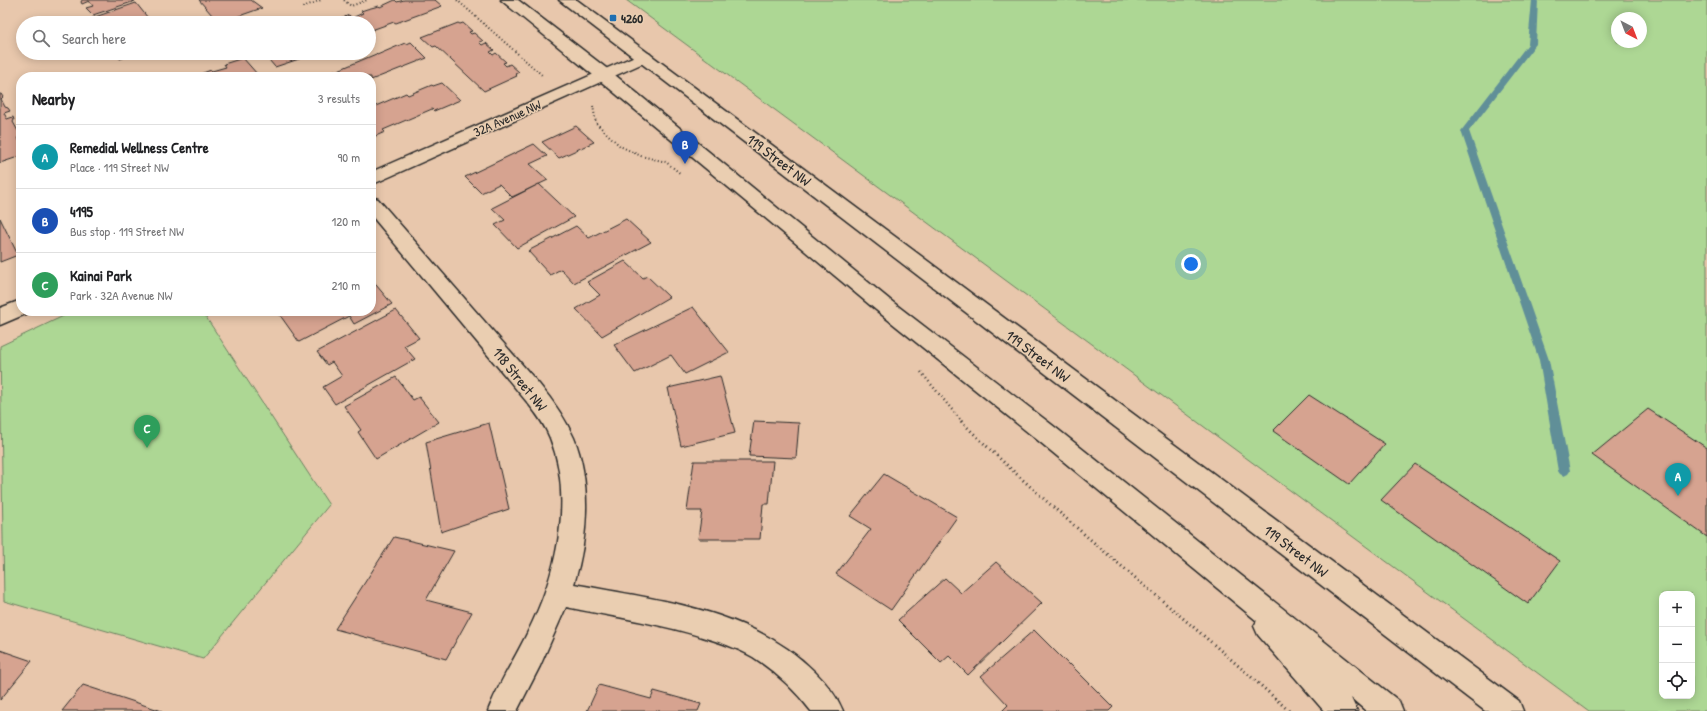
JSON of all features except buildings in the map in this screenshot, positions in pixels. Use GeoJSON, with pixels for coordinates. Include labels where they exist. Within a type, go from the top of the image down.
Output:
{"type":"FeatureCollection","features":[{"type":"Feature","properties":{"kind":"main road"},"geometry":{"type":"LineString","coordinates":[[509,0],[604,75],[883,305],[1048,434],[1389,711]]}},
{"type":"Feature","properties":{"kind":"main road","name":"119 Street NW"},"geometry":{"type":"LineString","coordinates":[[567,0],[1509,711]]}},
{"type":"Feature","properties":{"kind":"main road","name":"32A Avenue NW"},"geometry":{"type":"LineString","coordinates":[[376,177],[644,57]]}},
{"type":"Feature","properties":{"kind":"main road","name":"118 Street NW"},"geometry":{"type":"LineString","coordinates":[[376,209],[532,390],[549,413],[562,438],[570,464],[574,497],[573,530],[569,560],[559,593],[539,639],[502,711]]}},
{"type":"Feature","properties":{"kind":"main road"},"geometry":{"type":"LineString","coordinates":[[0,317],[16,310]]}},
{"type":"Feature","properties":{"kind":"main road"},"geometry":{"type":"LineString","coordinates":[[1226,578],[1343,711]]}},
{"type":"Feature","properties":{"kind":"main road"},"geometry":{"type":"LineString","coordinates":[[559,593],[690,620],[730,633],[766,649],[797,674],[819,697],[829,711]]}},
{"type":"Feature","properties":{"kind":"path"},"geometry":{"type":"LineString","coordinates":[[303,7],[321,0]]}},
{"type":"Feature","properties":{"kind":"path"},"geometry":{"type":"LineString","coordinates":[[344,0],[351,6],[367,0]]}},
{"type":"Feature","properties":{"kind":"path"},"geometry":{"type":"LineString","coordinates":[[457,0],[546,79]]}},
{"type":"Feature","properties":{"kind":"path"},"geometry":{"type":"LineString","coordinates":[[592,102],[596,123],[620,146],[641,156],[666,162],[684,177]]}},
{"type":"Feature","properties":{"kind":"path"},"geometry":{"type":"LineString","coordinates":[[920,370],[956,416],[1002,462],[1118,564],[1251,676],[1289,711]]}},
{"type":"Feature","properties":{"kind":"green space"},"geometry":{"type":"Polygon","coordinates":[[[626,0],[1707,0],[1707,711],[1589,711],[626,0]]]}},
{"type":"Feature","properties":{"kind":"green space"},"geometry":{"type":"Polygon","coordinates":[[[63,316],[205,316],[329,505],[203,659],[4,601],[0,346],[63,316]]]}},
{"type":"Feature","properties":{"kind":"waterway"},"geometry":{"type":"LineString","coordinates":[[1535,0],[1532,44],[1465,131],[1544,360],[1564,471]]}},
{"type":"Feature","properties":{"kind":"place","name":"4260"},"geometry":{"type":"Point","coordinates":[613,18]}},
{"type":"Feature","properties":{"kind":"place","name":"4195"},"geometry":{"type":"Point","coordinates":[685,164]}},
{"type":"Feature","properties":{"kind":"place","name":"Kainai Park"},"geometry":{"type":"Point","coordinates":[147,448]}},
{"type":"Feature","properties":{"kind":"place","name":"Remedial Wellness Centre"},"geometry":{"type":"Point","coordinates":[1678,496]}}]}
